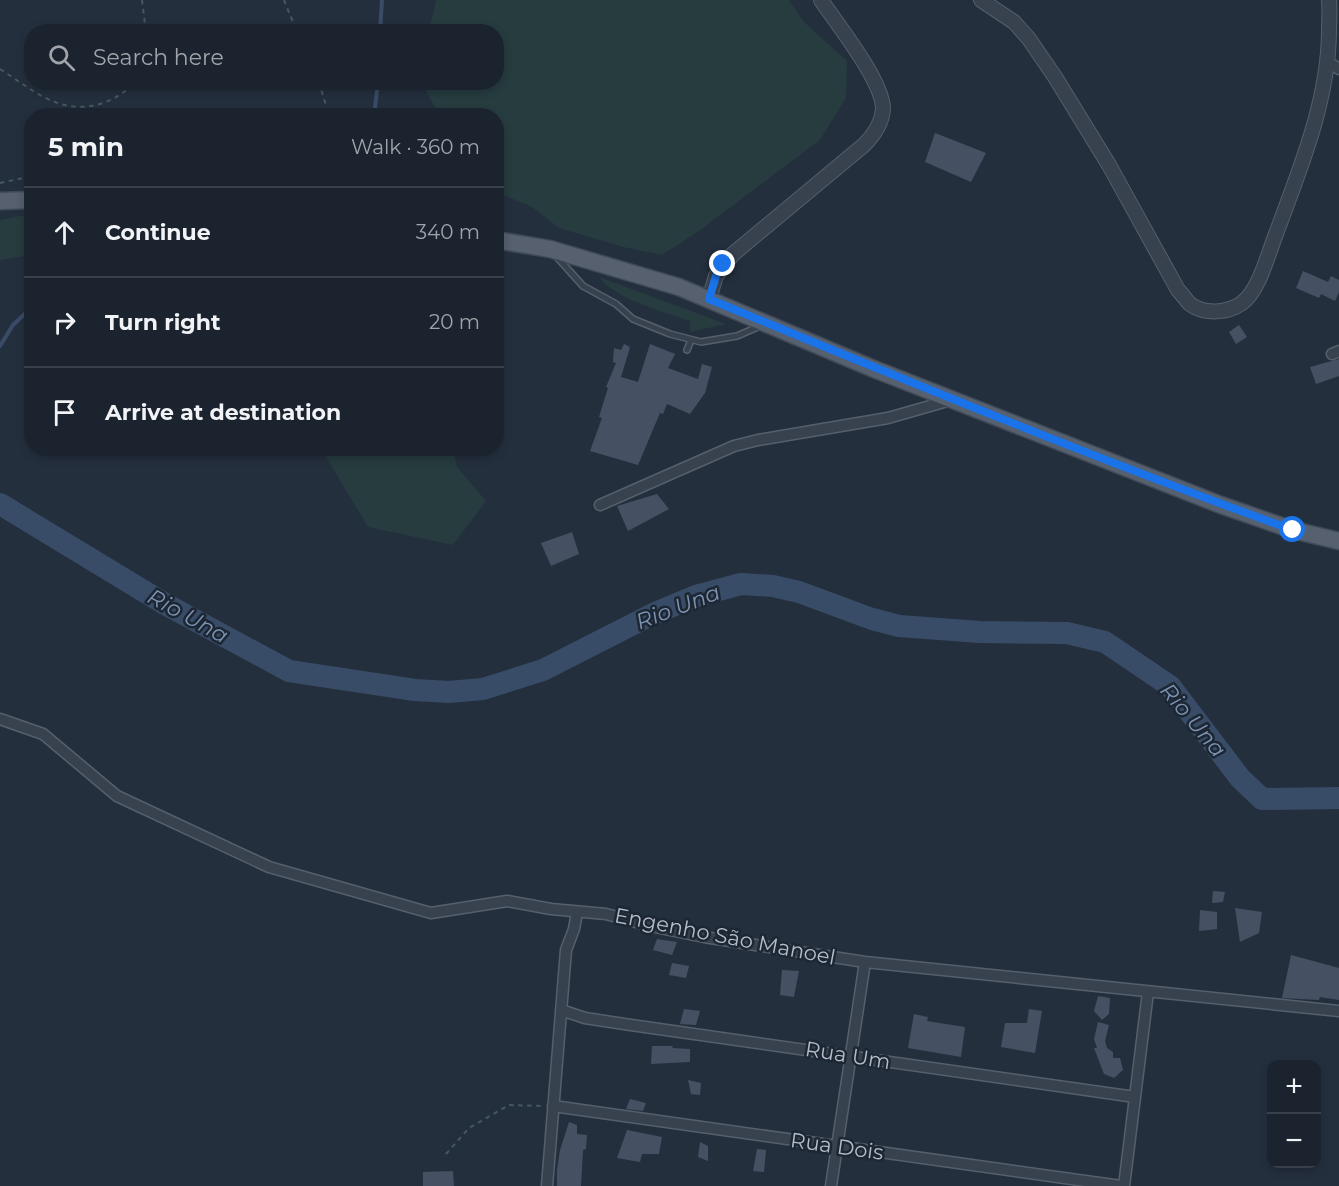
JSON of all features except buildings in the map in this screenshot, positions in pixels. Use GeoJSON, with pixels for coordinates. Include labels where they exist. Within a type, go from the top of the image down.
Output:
{"type":"FeatureCollection","features":[{"type":"Feature","properties":{"kind":"main road"},"geometry":{"type":"LineString","coordinates":[[0,201],[24,200]]}},
{"type":"Feature","properties":{"kind":"main road"},"geometry":{"type":"LineString","coordinates":[[504,241],[550,249],[645,276],[709,299],[952,400],[1221,505],[1293,530],[1339,541]]}},
{"type":"Feature","properties":{"kind":"street"},"geometry":{"type":"LineString","coordinates":[[709,299],[716,276],[733,254],[848,160],[877,131],[883,108],[878,88],[821,0]]}},
{"type":"Feature","properties":{"kind":"street"},"geometry":{"type":"LineString","coordinates":[[981,0],[1014,22],[1029,39],[1082,120],[1178,290],[1191,304],[1212,311],[1226,311],[1242,303],[1252,292],[1300,168],[1334,65],[1329,0]]}},
{"type":"Feature","properties":{"kind":"street"},"geometry":{"type":"LineString","coordinates":[[600,505],[734,446],[888,418],[952,400]]}},
{"type":"Feature","properties":{"kind":"street","name":"Engenho São Manoel"},"geometry":{"type":"LineString","coordinates":[[0,719],[43,734],[117,796],[269,867],[431,913],[507,901],[606,914],[704,937],[865,962],[1339,1011]]}},
{"type":"Feature","properties":{"kind":"street"},"geometry":{"type":"LineString","coordinates":[[547,1186],[566,950],[577,912]]}},
{"type":"Feature","properties":{"kind":"street"},"geometry":{"type":"LineString","coordinates":[[831,1186],[865,962]]}},
{"type":"Feature","properties":{"kind":"street"},"geometry":{"type":"LineString","coordinates":[[1122,1186],[1148,992]]}},
{"type":"Feature","properties":{"kind":"street","name":"Rua Um"},"geometry":{"type":"LineString","coordinates":[[561,1010],[585,1018],[614,1023],[1135,1096]]}},
{"type":"Feature","properties":{"kind":"street","name":"Rua Dois"},"geometry":{"type":"LineString","coordinates":[[553,1106],[1122,1186]]}},
{"type":"Feature","properties":{"kind":"lane"},"geometry":{"type":"LineString","coordinates":[[550,249],[583,286],[616,304],[633,318],[691,340],[700,342],[737,336],[766,323]]}},
{"type":"Feature","properties":{"kind":"lane"},"geometry":{"type":"LineString","coordinates":[[687,350],[691,340]]}},
{"type":"Feature","properties":{"kind":"path"},"geometry":{"type":"LineString","coordinates":[[142,0],[145,24]]}},
{"type":"Feature","properties":{"kind":"path"},"geometry":{"type":"LineString","coordinates":[[284,0],[294,24]]}},
{"type":"Feature","properties":{"kind":"path"},"geometry":{"type":"LineString","coordinates":[[0,69],[24,85]]}},
{"type":"Feature","properties":{"kind":"path"},"geometry":{"type":"LineString","coordinates":[[32,90],[63,106],[80,108],[116,98],[127,90]]}},
{"type":"Feature","properties":{"kind":"path"},"geometry":{"type":"LineString","coordinates":[[321,90],[327,108]]}},
{"type":"Feature","properties":{"kind":"path"},"geometry":{"type":"LineString","coordinates":[[0,183],[24,178]]}},
{"type":"Feature","properties":{"kind":"path"},"geometry":{"type":"LineString","coordinates":[[446,1154],[469,1128],[509,1105],[553,1106]]}},
{"type":"Feature","properties":{"kind":"green space"},"geometry":{"type":"Polygon","coordinates":[[[436,0],[789,0],[804,22],[847,61],[846,98],[820,140],[699,231],[662,255],[623,247],[559,228],[532,207],[504,195],[504,108],[435,108],[426,90],[504,90],[504,24],[431,24],[436,0]]]}},
{"type":"Feature","properties":{"kind":"green space"},"geometry":{"type":"Polygon","coordinates":[[[24,215],[24,256],[0,260],[0,220],[24,215]]]}},
{"type":"Feature","properties":{"kind":"green space"},"geometry":{"type":"Polygon","coordinates":[[[599,277],[726,324],[690,332],[690,321],[628,299],[599,277]]]}},
{"type":"Feature","properties":{"kind":"green space"},"geometry":{"type":"Polygon","coordinates":[[[325,456],[455,456],[457,467],[486,501],[453,545],[368,527],[325,456]]]}},
{"type":"Feature","properties":{"kind":"waterway"},"geometry":{"type":"LineString","coordinates":[[380,24],[382,0]]}},
{"type":"Feature","properties":{"kind":"waterway"},"geometry":{"type":"LineString","coordinates":[[375,108],[377,90]]}},
{"type":"Feature","properties":{"kind":"waterway"},"geometry":{"type":"LineString","coordinates":[[0,346],[13,325],[24,315]]}},
{"type":"Feature","properties":{"kind":"waterway","name":"Rio Una"},"geometry":{"type":"LineString","coordinates":[[0,504],[165,604],[289,671],[415,690],[449,692],[483,689],[543,670],[653,614],[696,596],[741,584],[773,586],[799,592],[872,619],[899,626],[980,632],[1067,633],[1105,642],[1170,686],[1240,778],[1262,799],[1339,798]]}},
{"type":"Feature","properties":{"kind":"route"},"geometry":{"type":"LineString","coordinates":[[723,264],[716,276],[709,299],[952,400],[1221,505],[1293,530]]}}]}
